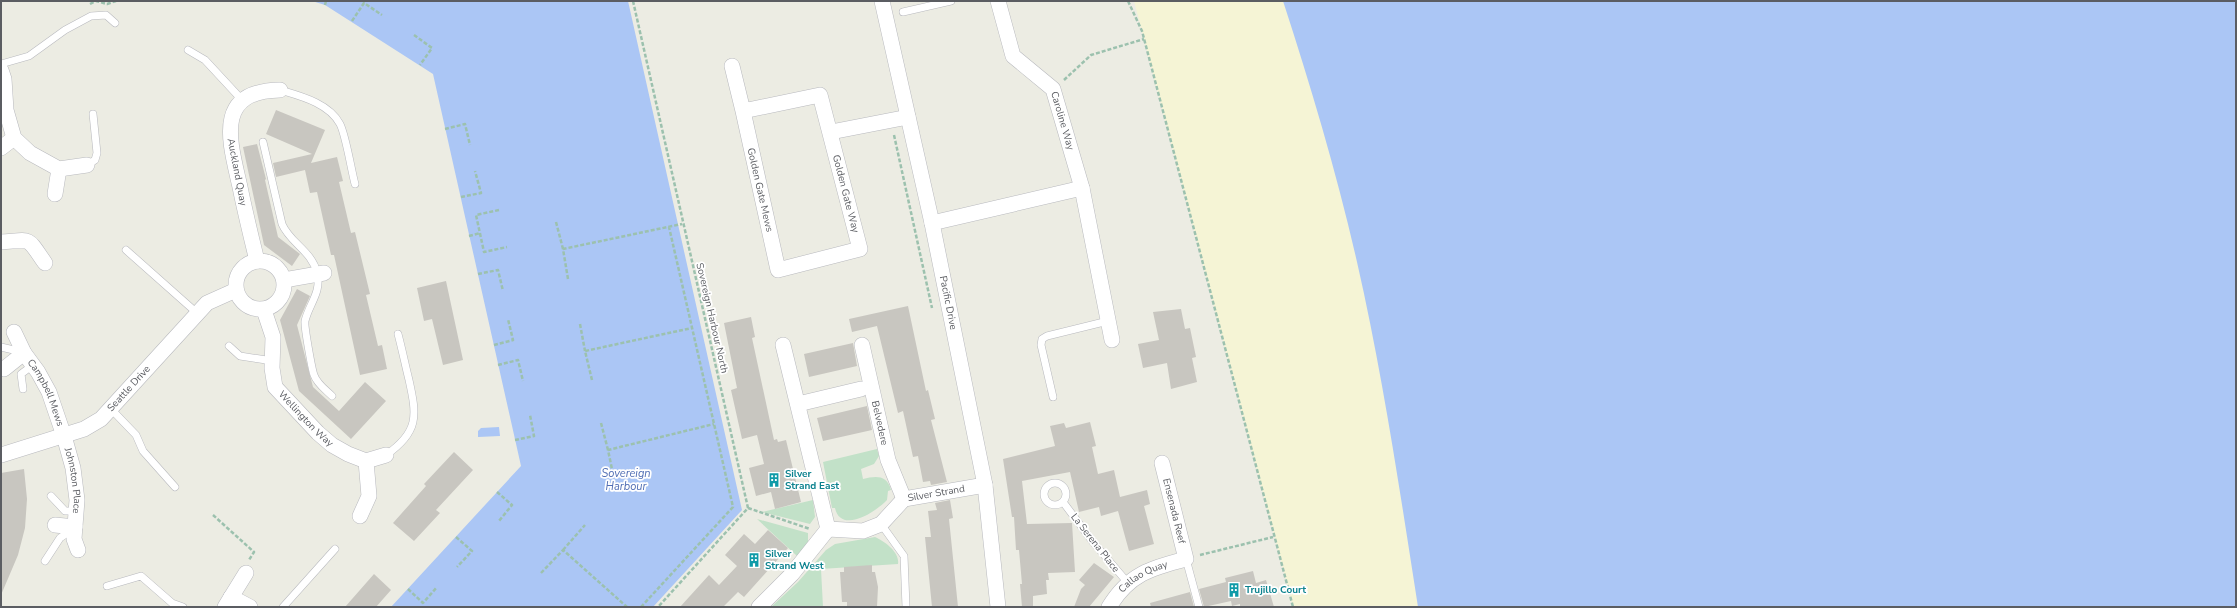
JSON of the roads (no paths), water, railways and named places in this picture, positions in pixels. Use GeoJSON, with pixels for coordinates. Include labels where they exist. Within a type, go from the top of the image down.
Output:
{"type":"FeatureCollection","features":[{"type":"Feature","properties":{"kind":"street","name":"Pacific Drive"},"geometry":{"type":"LineString","coordinates":[[882,1],[932,223],[985,485],[998,607]]}},
{"type":"Feature","properties":{"kind":"street","name":"Caroline Way"},"geometry":{"type":"LineString","coordinates":[[998,1],[1013,56],[1053,89],[1082,188],[1112,340]]}},
{"type":"Feature","properties":{"kind":"street","name":"Golden Gate Mews"},"geometry":{"type":"LineString","coordinates":[[732,66],[778,270]]}},
{"type":"Feature","properties":{"kind":"street"},"geometry":{"type":"LineString","coordinates":[[1,70],[4,79],[6,110],[14,138],[30,153],[59,169],[87,164]]}},
{"type":"Feature","properties":{"kind":"street","name":"Auckland Quay"},"geometry":{"type":"LineString","coordinates":[[256,261],[230,139],[229,127],[232,115],[243,100],[251,94],[265,90],[280,90]]}},
{"type":"Feature","properties":{"kind":"street"},"geometry":{"type":"LineString","coordinates":[[743,111],[820,94],[831,132],[908,117]]}},
{"type":"Feature","properties":{"kind":"street","name":"Golden Gate Way"},"geometry":{"type":"LineString","coordinates":[[778,270],[860,249],[831,132]]}},
{"type":"Feature","properties":{"kind":"street"},"geometry":{"type":"LineString","coordinates":[[1,148],[14,138]]}},
{"type":"Feature","properties":{"kind":"street"},"geometry":{"type":"LineString","coordinates":[[55,194],[59,169]]}},
{"type":"Feature","properties":{"kind":"street"},"geometry":{"type":"LineString","coordinates":[[932,223],[1082,188]]}},
{"type":"Feature","properties":{"kind":"street"},"geometry":{"type":"LineString","coordinates":[[1,242],[22,239],[30,242],[45,263]]}},
{"type":"Feature","properties":{"kind":"street"},"geometry":{"type":"LineString","coordinates":[[256,261],[265,261],[274,265],[280,271],[284,280],[284,289],[281,298],[275,305],[264,310],[246,306],[240,299],[236,290],[236,282],[240,272],[245,266],[256,261]]}},
{"type":"Feature","properties":{"kind":"street"},"geometry":{"type":"LineString","coordinates":[[284,280],[321,273]]}},
{"type":"Feature","properties":{"kind":"street","name":"Seattle Drive"},"geometry":{"type":"LineString","coordinates":[[1,455],[84,429],[101,419],[197,313],[212,299],[236,290]]}},
{"type":"Feature","properties":{"kind":"street","name":"Wellington Way"},"geometry":{"type":"LineString","coordinates":[[264,310],[273,338],[275,387],[318,433],[332,445],[348,454],[366,461]]}},
{"type":"Feature","properties":{"kind":"street","name":"Campbell Mews"},"geometry":{"type":"LineString","coordinates":[[14,332],[24,353],[49,392],[64,436]]}},
{"type":"Feature","properties":{"kind":"street"},"geometry":{"type":"LineString","coordinates":[[759,607],[792,574],[828,530],[784,345]]}},
{"type":"Feature","properties":{"kind":"street","name":"Belvedere"},"geometry":{"type":"LineString","coordinates":[[862,345],[888,460],[904,499]]}},
{"type":"Feature","properties":{"kind":"street","name":"Campbell Mews"},"geometry":{"type":"LineString","coordinates":[[4,369],[24,353]]}},
{"type":"Feature","properties":{"kind":"street"},"geometry":{"type":"LineString","coordinates":[[798,404],[861,389]]}},
{"type":"Feature","properties":{"kind":"street","name":"Johnston Place"},"geometry":{"type":"LineString","coordinates":[[64,436],[72,468],[76,511],[74,539],[78,550]]}},
{"type":"Feature","properties":{"kind":"street"},"geometry":{"type":"LineString","coordinates":[[360,516],[369,496],[366,461],[386,455]]}},
{"type":"Feature","properties":{"kind":"street","name":"Ensenada Reef"},"geometry":{"type":"LineString","coordinates":[[1162,463],[1186,558]]}},
{"type":"Feature","properties":{"kind":"street","name":"Silver Strand"},"geometry":{"type":"LineString","coordinates":[[828,530],[863,531],[881,524],[904,499],[985,485]]}},
{"type":"Feature","properties":{"kind":"street","name":"Johnston Place"},"geometry":{"type":"LineString","coordinates":[[55,525],[75,527]]}},
{"type":"Feature","properties":{"kind":"street","name":"Callao Quay"},"geometry":{"type":"LineString","coordinates":[[1109,607],[1117,594],[1128,583],[1153,568],[1186,558]]}},
{"type":"Feature","properties":{"kind":"street"},"geometry":{"type":"LineString","coordinates":[[246,573],[228,602],[250,607]]}},
{"type":"Feature","properties":{"kind":"lane"},"geometry":{"type":"LineString","coordinates":[[903,12],[951,1]]}},
{"type":"Feature","properties":{"kind":"lane"},"geometry":{"type":"LineString","coordinates":[[1,64],[29,56],[65,30],[91,16],[106,15],[115,23]]}},
{"type":"Feature","properties":{"kind":"lane"},"geometry":{"type":"LineString","coordinates":[[188,50],[210,65],[243,100]]}},
{"type":"Feature","properties":{"kind":"lane"},"geometry":{"type":"LineString","coordinates":[[280,90],[316,103],[332,115],[340,124],[355,184]]}},
{"type":"Feature","properties":{"kind":"lane"},"geometry":{"type":"LineString","coordinates":[[87,164],[95,160],[97,153],[93,114]]}},
{"type":"Feature","properties":{"kind":"lane"},"geometry":{"type":"LineString","coordinates":[[263,142],[282,224],[289,236],[307,252],[321,273],[315,301],[304,322],[314,375],[332,396]]}},
{"type":"Feature","properties":{"kind":"lane"},"geometry":{"type":"LineString","coordinates":[[126,250],[197,313]]}},
{"type":"Feature","properties":{"kind":"lane"},"geometry":{"type":"LineString","coordinates":[[1053,397],[1041,345],[1042,339],[1047,336],[1108,321]]}},
{"type":"Feature","properties":{"kind":"lane"},"geometry":{"type":"LineString","coordinates":[[386,455],[398,446],[407,436],[414,417],[415,408],[398,334]]}},
{"type":"Feature","properties":{"kind":"lane"},"geometry":{"type":"LineString","coordinates":[[229,346],[240,356],[273,361]]}},
{"type":"Feature","properties":{"kind":"lane"},"geometry":{"type":"LineString","coordinates":[[1,347],[24,353]]}},
{"type":"Feature","properties":{"kind":"lane"},"geometry":{"type":"LineString","coordinates":[[23,389],[21,374],[33,365]]}},
{"type":"Feature","properties":{"kind":"lane"},"geometry":{"type":"LineString","coordinates":[[111,409],[136,434],[143,451],[175,487]]}},
{"type":"Feature","properties":{"kind":"lane"},"geometry":{"type":"LineString","coordinates":[[51,496],[65,511],[76,511]]}},
{"type":"Feature","properties":{"kind":"lane","name":"La Serena Place"},"geometry":{"type":"LineString","coordinates":[[1063,502],[1093,542],[1128,583]]}},
{"type":"Feature","properties":{"kind":"lane"},"geometry":{"type":"LineString","coordinates":[[881,524],[904,556],[906,607]]}},
{"type":"Feature","properties":{"kind":"lane"},"geometry":{"type":"LineString","coordinates":[[45,561],[60,538],[75,527]]}},
{"type":"Feature","properties":{"kind":"lane"},"geometry":{"type":"LineString","coordinates":[[283,607],[335,549]]}},
{"type":"Feature","properties":{"kind":"lane"},"geometry":{"type":"LineString","coordinates":[[1186,558],[1199,607]]}},
{"type":"Feature","properties":{"kind":"lane"},"geometry":{"type":"LineString","coordinates":[[107,586],[141,576],[172,603],[183,607]]}},
{"type":"Feature","properties":{"kind":"water","name":"Sovereign Harbour"},"geometry":{"type":"Polygon","coordinates":[[[312,1],[628,1],[742,510],[653,607],[391,607],[521,466],[433,74],[325,5],[312,1]]]}},
{"type":"Feature","properties":{"kind":"water"},"geometry":{"type":"Polygon","coordinates":[[[1283,1],[2236,1],[2236,607],[1418,607],[1383,391],[1357,262],[1323,131],[1283,1]]]}},
{"type":"Feature","properties":{"kind":"water"},"geometry":{"type":"Polygon","coordinates":[[[499,427],[500,436],[478,437],[478,431],[481,428],[499,427]]]}},
{"type":"Feature","properties":{"kind":"place","name":"Silver Strand East"},"geometry":{"type":"Point","coordinates":[774,480]}},
{"type":"Feature","properties":{"kind":"place","name":"Silver Strand West"},"geometry":{"type":"Point","coordinates":[754,560]}},
{"type":"Feature","properties":{"kind":"place","name":"Trujillo Court"},"geometry":{"type":"Point","coordinates":[1234,590]}}]}
